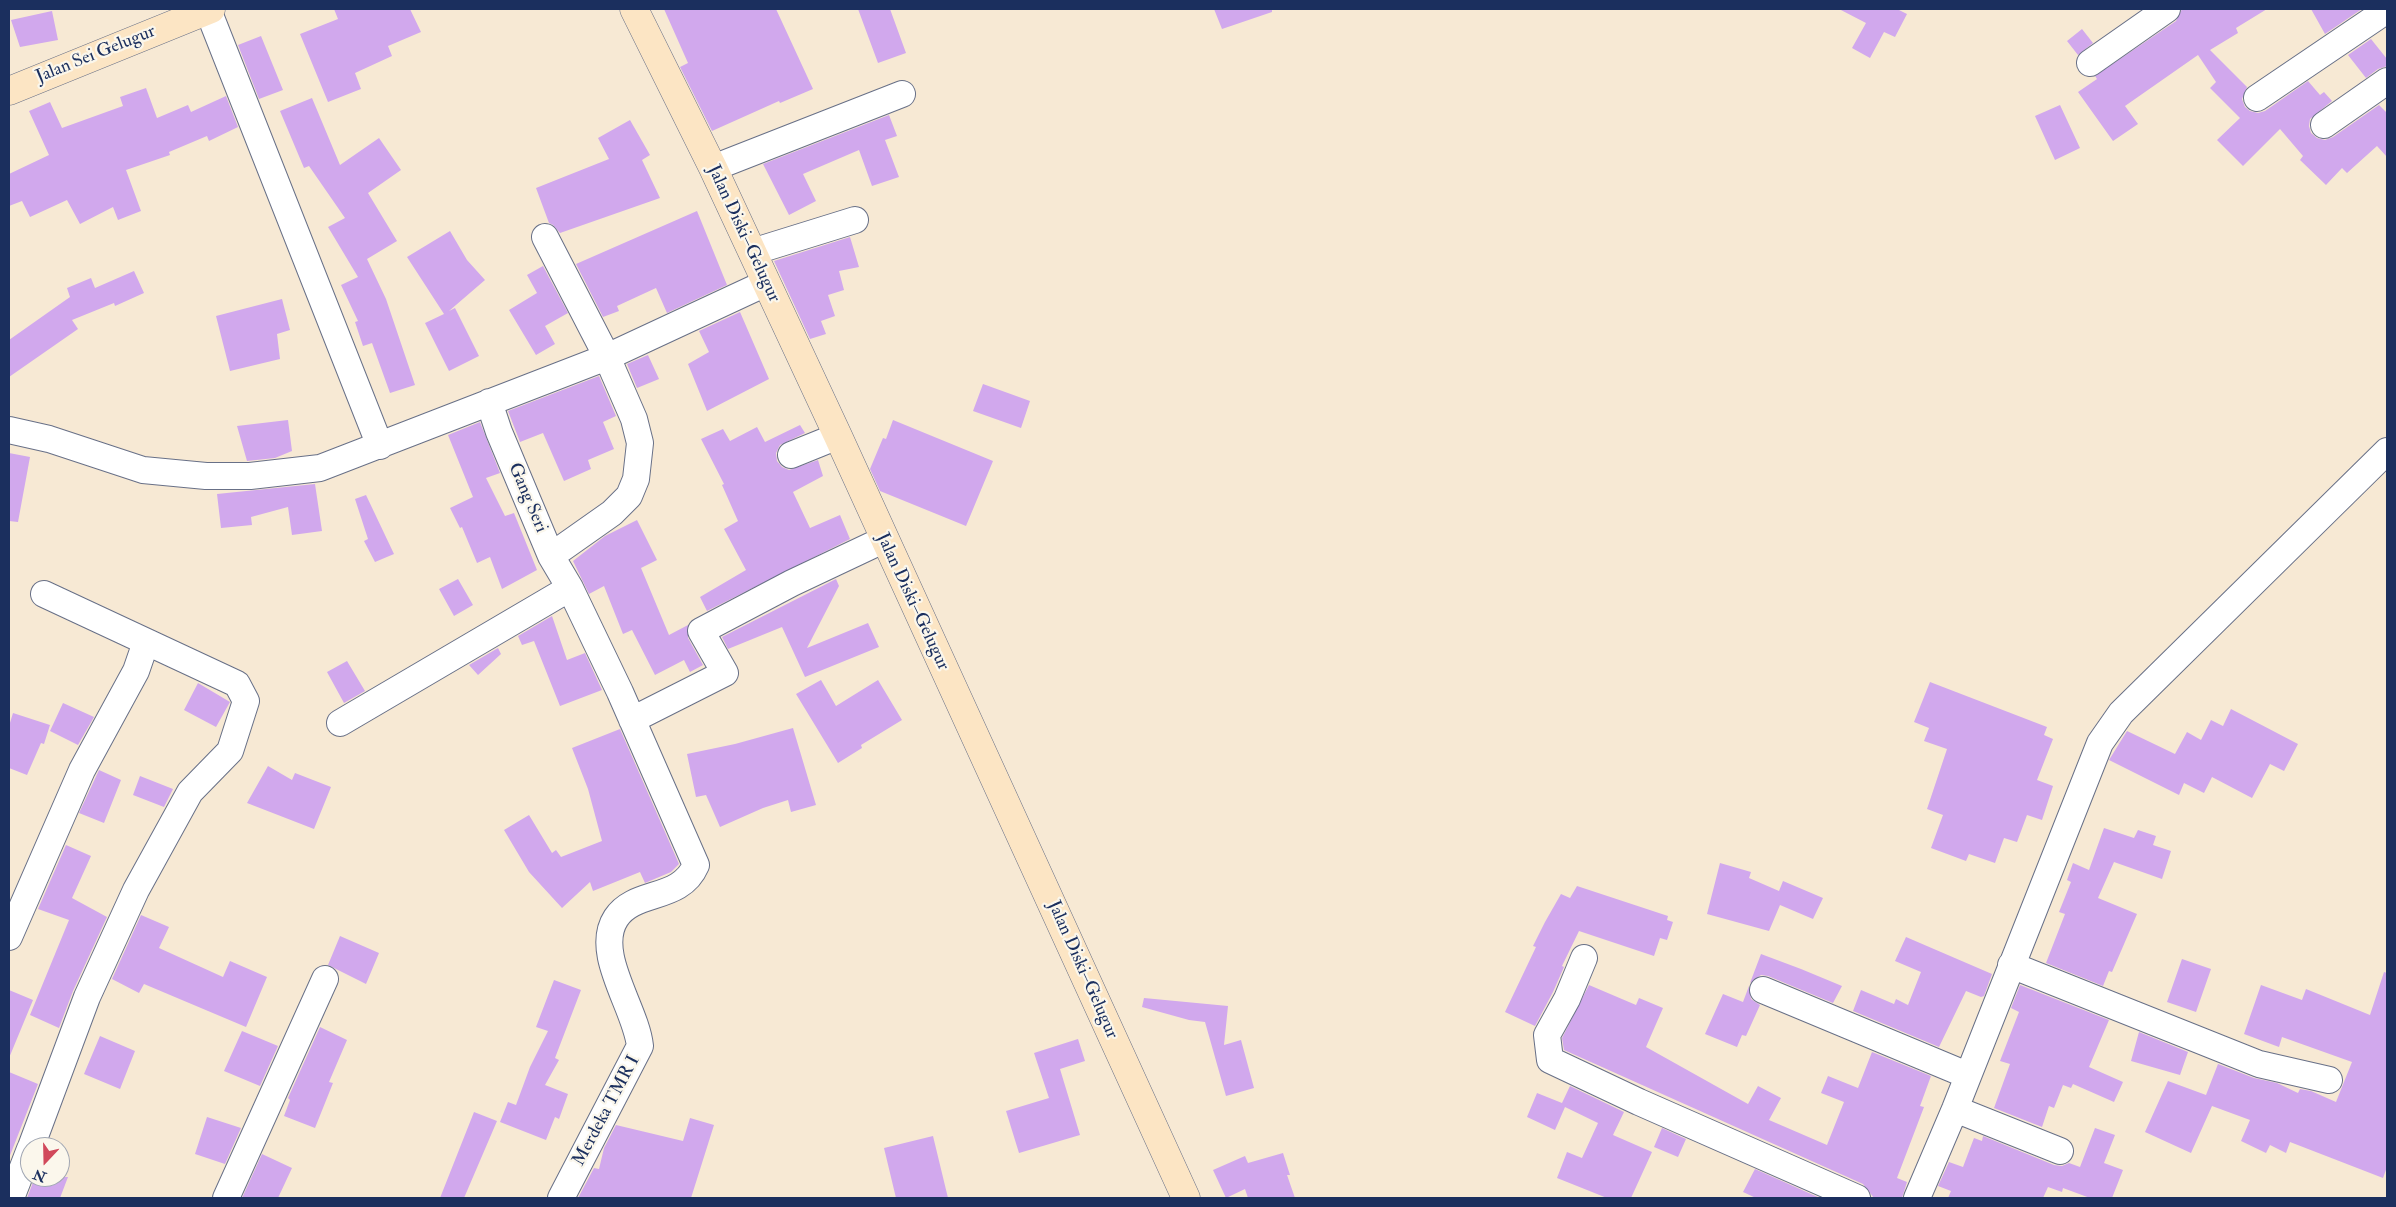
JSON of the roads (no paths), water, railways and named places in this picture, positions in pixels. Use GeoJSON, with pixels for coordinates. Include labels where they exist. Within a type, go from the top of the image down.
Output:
{"type":"FeatureCollection","features":[{"type":"Feature","properties":{"kind":"main road","name":"Jalan Sei Gelugur"},"geometry":{"type":"LineString","coordinates":[[9,91],[210,9]]}},
{"type":"Feature","properties":{"kind":"main road","name":"Jalan Diski–Gelugur"},"geometry":{"type":"LineString","coordinates":[[634,9],[713,168],[838,436],[883,540],[1186,1198]]}},
{"type":"Feature","properties":{"kind":"street"},"geometry":{"type":"LineString","coordinates":[[210,9],[380,446]]}},
{"type":"Feature","properties":{"kind":"street"},"geometry":{"type":"LineString","coordinates":[[2090,63],[2167,9]]}},
{"type":"Feature","properties":{"kind":"street"},"geometry":{"type":"LineString","coordinates":[[2257,98],[2387,10]]}},
{"type":"Feature","properties":{"kind":"street"},"geometry":{"type":"LineString","coordinates":[[2324,125],[2387,80]]}},
{"type":"Feature","properties":{"kind":"street"},"geometry":{"type":"LineString","coordinates":[[713,168],[902,94]]}},
{"type":"Feature","properties":{"kind":"street"},"geometry":{"type":"LineString","coordinates":[[752,252],[855,220]]}},
{"type":"Feature","properties":{"kind":"street"},"geometry":{"type":"LineString","coordinates":[[545,238],[607,357],[634,419],[640,443],[636,479],[629,496],[612,513],[551,556]]}},
{"type":"Feature","properties":{"kind":"street"},"geometry":{"type":"LineString","coordinates":[[9,430],[49,440],[143,470],[206,476],[250,476],[320,468],[607,357],[766,282]]}},
{"type":"Feature","properties":{"kind":"street","name":"Gang Seri"},"geometry":{"type":"LineString","coordinates":[[489,402],[498,432],[551,556],[570,588],[632,720],[696,865]]}},
{"type":"Feature","properties":{"kind":"street"},"geometry":{"type":"LineString","coordinates":[[791,455],[838,436]]}},
{"type":"Feature","properties":{"kind":"street"},"geometry":{"type":"LineString","coordinates":[[1916,1198],[1955,1109],[2100,743],[2121,713],[2387,451]]}},
{"type":"Feature","properties":{"kind":"street"},"geometry":{"type":"LineString","coordinates":[[632,720],[725,673],[701,631],[792,583],[883,540]]}},
{"type":"Feature","properties":{"kind":"street"},"geometry":{"type":"LineString","coordinates":[[340,723],[570,588]]}},
{"type":"Feature","properties":{"kind":"street"},"geometry":{"type":"LineString","coordinates":[[34,1137],[87,997],[136,890],[190,792],[230,751],[242,720],[246,701],[237,684],[44,594]]}},
{"type":"Feature","properties":{"kind":"street"},"geometry":{"type":"LineString","coordinates":[[9,937],[82,770],[136,671],[146,642]]}},
{"type":"Feature","properties":{"kind":"street","name":"Merdeka TMR I"},"geometry":{"type":"LineString","coordinates":[[561,1198],[640,1046],[638,1030],[612,963],[608,944],[612,925],[627,906],[672,889],[686,881],[690,878],[696,865]]}},
{"type":"Feature","properties":{"kind":"street"},"geometry":{"type":"LineString","coordinates":[[1584,958],[1567,998],[1547,1036],[1550,1060],[1639,1102],[1857,1198]]}},
{"type":"Feature","properties":{"kind":"street"},"geometry":{"type":"LineString","coordinates":[[2011,965],[2259,1064],[2329,1080]]}},
{"type":"Feature","properties":{"kind":"street"},"geometry":{"type":"LineString","coordinates":[[226,1198],[325,979]]}},
{"type":"Feature","properties":{"kind":"street"},"geometry":{"type":"LineString","coordinates":[[1763,990],[1967,1075]]}},
{"type":"Feature","properties":{"kind":"street"},"geometry":{"type":"LineString","coordinates":[[1955,1109],[2060,1151]]}},
{"type":"Feature","properties":{"kind":"street"},"geometry":{"type":"LineString","coordinates":[[11,1198],[20,1174]]}}]}
